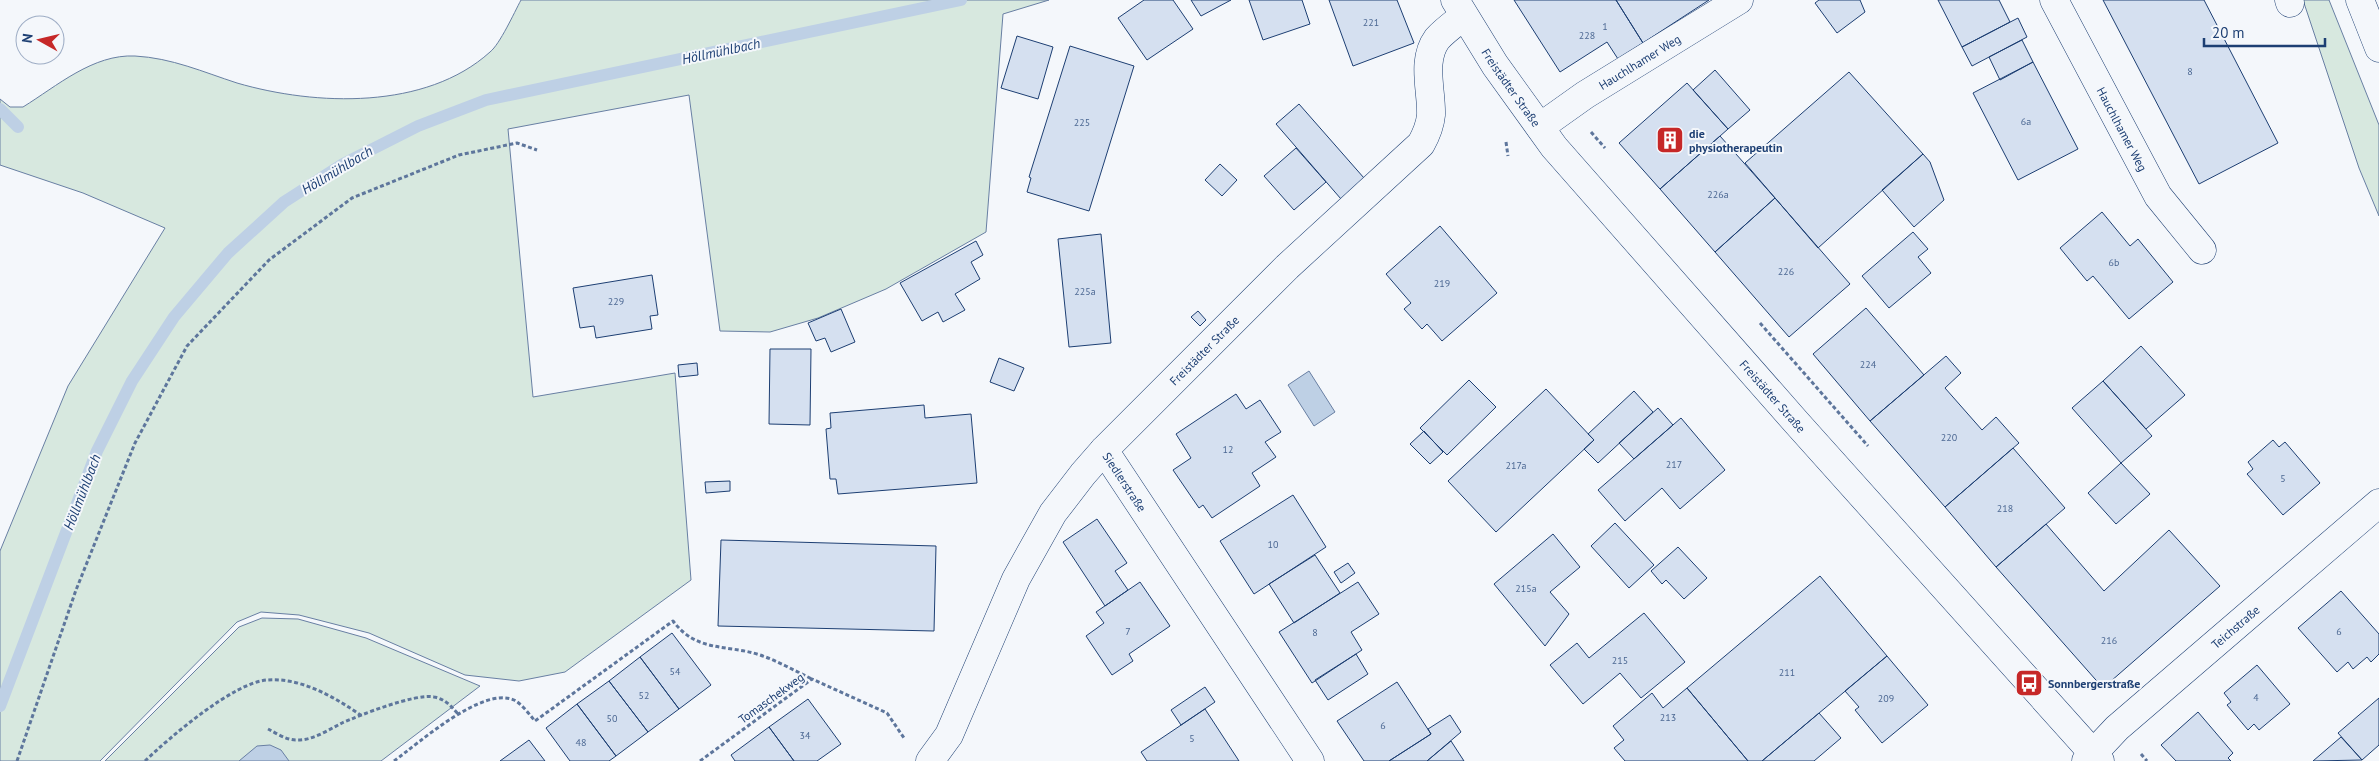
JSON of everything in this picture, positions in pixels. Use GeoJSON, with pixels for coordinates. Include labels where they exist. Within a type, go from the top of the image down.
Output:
{"type":"FeatureCollection","features":[{"type":"Feature","properties":{"kind":"main road","name":"Hauchlhamer Weg"},"geometry":{"type":"LineString","coordinates":[[1540,127],[1585,95],[1739,0]]}},
{"type":"Feature","properties":{"kind":"main road","name":"Hauchlhamer Weg"},"geometry":{"type":"LineString","coordinates":[[2054,0],[2158,196],[2202,250]]}},
{"type":"Feature","properties":{"kind":"main road"},"geometry":{"type":"LineString","coordinates":[[2360,0],[2379,48]]}},
{"type":"Feature","properties":{"kind":"main road","name":"Freistädter Straße"},"geometry":{"type":"LineString","coordinates":[[1104,450],[1287,267],[1420,144],[1428,131],[1431,115],[1429,62],[1432,49],[1459,8],[1495,65],[1561,154],[2093,758]]}},
{"type":"Feature","properties":{"kind":"main road","name":"Siedlerstraße"},"geometry":{"type":"LineString","coordinates":[[919,753],[949,735],[1016,579],[1054,513],[1104,450],[1310,761]]}},
{"type":"Feature","properties":{"kind":"main road","name":"Teichstraße"},"geometry":{"type":"LineString","coordinates":[[2093,758],[2117,728],[2379,503]]}},
{"type":"Feature","properties":{"kind":"path"},"geometry":{"type":"LineString","coordinates":[[17,761],[76,590],[135,443],[187,346],[269,260],[352,198],[459,155],[517,143],[537,150]]}},
{"type":"Feature","properties":{"kind":"path"},"geometry":{"type":"LineString","coordinates":[[394,761],[458,714],[482,702],[503,698],[514,700],[535,721],[674,622],[690,639],[704,644],[760,655],[812,679]]}},
{"type":"Feature","properties":{"kind":"path","name":"Tomaschekweg"},"geometry":{"type":"LineString","coordinates":[[700,761],[812,679],[887,713],[919,753]]}},
{"type":"Feature","properties":{"kind":"path"},"geometry":{"type":"LineString","coordinates":[[145,761],[164,742],[213,707],[246,686],[267,680],[287,681],[314,689],[343,703],[362,716]]}},
{"type":"Feature","properties":{"kind":"path"},"geometry":{"type":"LineString","coordinates":[[268,729],[282,737],[295,741],[308,739],[406,700],[432,696],[447,701],[458,714]]}},
{"type":"Feature","properties":{"kind":"shaded area"},"geometry":{"type":"Polygon","coordinates":[[[521,0],[1049,0],[1003,14],[986,232],[886,289],[818,318],[770,332],[720,331],[689,95],[508,129],[533,397],[675,373],[691,580],[565,672],[519,681],[465,675],[369,633],[299,615],[261,612],[237,622],[100,761],[0,761],[0,551],[68,386],[165,228],[83,193],[0,165],[0,99],[10,107],[23,107],[62,81],[90,66],[105,60],[135,56],[175,63],[268,91],[301,96],[335,99],[369,98],[403,93],[435,85],[464,71],[490,52],[502,35],[521,0]]]}},
{"type":"Feature","properties":{"kind":"shaded area"},"geometry":{"type":"Polygon","coordinates":[[[2303,0],[2329,0],[2379,125],[2379,216],[2359,168],[2303,0]]]}},
{"type":"Feature","properties":{"kind":"shaded area"},"geometry":{"type":"Polygon","coordinates":[[[262,618],[298,619],[366,638],[480,686],[381,761],[105,761],[239,627],[262,618]]]}},
{"type":"Feature","properties":{"kind":"water"},"geometry":{"type":"Polygon","coordinates":[[[1309,371],[1335,412],[1314,426],[1288,385],[1309,371]]]}},
{"type":"Feature","properties":{"kind":"water"},"geometry":{"type":"Polygon","coordinates":[[[270,745],[281,750],[289,761],[239,761],[257,746],[270,745]]]}},
{"type":"Feature","properties":{"kind":"building"},"geometry":{"type":"Polygon","coordinates":[[[1144,0],[1173,0],[1193,29],[1147,60],[1118,18],[1144,0]]]}},
{"type":"Feature","properties":{"kind":"building"},"geometry":{"type":"Polygon","coordinates":[[[1191,0],[1231,0],[1201,16],[1191,0]]]}},
{"type":"Feature","properties":{"kind":"building"},"geometry":{"type":"Polygon","coordinates":[[[1249,0],[1302,0],[1310,24],[1263,40],[1249,0]]]}},
{"type":"Feature","properties":{"kind":"building"},"geometry":{"type":"Polygon","coordinates":[[[1329,0],[1397,0],[1414,43],[1353,66],[1329,0]]]}},
{"type":"Feature","properties":{"kind":"building"},"geometry":{"type":"Polygon","coordinates":[[[1514,0],[1616,0],[1643,43],[1618,59],[1607,42],[1560,72],[1514,0]]]}},
{"type":"Feature","properties":{"kind":"building"},"geometry":{"type":"Polygon","coordinates":[[[1616,0],[1709,0],[1643,43],[1616,0]]]}},
{"type":"Feature","properties":{"kind":"building"},"geometry":{"type":"Polygon","coordinates":[[[1819,0],[1860,0],[1865,12],[1837,33],[1815,3],[1819,0]]]}},
{"type":"Feature","properties":{"kind":"building"},"geometry":{"type":"Polygon","coordinates":[[[1938,0],[1999,0],[2010,22],[1962,47],[1938,0]]]}},
{"type":"Feature","properties":{"kind":"building"},"geometry":{"type":"Polygon","coordinates":[[[2103,0],[2204,0],[2278,143],[2199,184],[2103,0]]]}},
{"type":"Feature","properties":{"kind":"building"},"geometry":{"type":"Polygon","coordinates":[[[2018,18],[2027,37],[1972,66],[1962,47],[2018,18]]]}},
{"type":"Feature","properties":{"kind":"building"},"geometry":{"type":"Polygon","coordinates":[[[1017,36],[1053,47],[1038,99],[1001,88],[1017,36]]]}},
{"type":"Feature","properties":{"kind":"building"},"geometry":{"type":"Polygon","coordinates":[[[2022,40],[2033,62],[2000,80],[1989,57],[2022,40]]]}},
{"type":"Feature","properties":{"kind":"building"},"geometry":{"type":"Polygon","coordinates":[[[1070,46],[1134,66],[1089,211],[1027,192],[1031,178],[1029,177],[1070,46]]]}},
{"type":"Feature","properties":{"kind":"building"},"geometry":{"type":"Polygon","coordinates":[[[2033,62],[2078,149],[2018,180],[1973,93],[2033,62]]]}},
{"type":"Feature","properties":{"kind":"building"},"geometry":{"type":"Polygon","coordinates":[[[1715,70],[1750,110],[1728,129],[1693,90],[1715,70]]]}},
{"type":"Feature","properties":{"kind":"building"},"geometry":{"type":"Polygon","coordinates":[[[1849,72],[1923,154],[1818,248],[1745,163],[1849,72]]]}},
{"type":"Feature","properties":{"kind":"building","name":"die physiotherapeutin"},"geometry":{"type":"Polygon","coordinates":[[[1687,83],[1728,129],[1660,189],[1619,143],[1687,83]]]}},
{"type":"Feature","properties":{"kind":"building"},"geometry":{"type":"Polygon","coordinates":[[[1299,104],[1364,178],[1341,199],[1276,124],[1299,104]]]}},
{"type":"Feature","properties":{"kind":"building"},"geometry":{"type":"Polygon","coordinates":[[[1720,136],[1775,198],[1715,252],[1660,189],[1720,136]]]}},
{"type":"Feature","properties":{"kind":"building"},"geometry":{"type":"Polygon","coordinates":[[[1296,148],[1326,182],[1294,210],[1264,176],[1296,148]]]}},
{"type":"Feature","properties":{"kind":"building"},"geometry":{"type":"Polygon","coordinates":[[[1923,154],[1930,162],[1944,200],[1914,227],[1882,190],[1923,154]]]}},
{"type":"Feature","properties":{"kind":"building"},"geometry":{"type":"Polygon","coordinates":[[[1220,164],[1237,180],[1222,196],[1205,180],[1220,164]]]}},
{"type":"Feature","properties":{"kind":"building"},"geometry":{"type":"Polygon","coordinates":[[[1775,198],[1850,284],[1789,337],[1715,252],[1775,198]]]}},
{"type":"Feature","properties":{"kind":"building"},"geometry":{"type":"Polygon","coordinates":[[[2102,212],[2130,246],[2138,239],[2173,282],[2129,319],[2093,276],[2087,281],[2060,248],[2102,212]]]}},
{"type":"Feature","properties":{"kind":"building"},"geometry":{"type":"Polygon","coordinates":[[[1440,226],[1497,293],[1442,341],[1427,324],[1422,329],[1404,309],[1411,303],[1386,274],[1440,226]]]}},
{"type":"Feature","properties":{"kind":"building"},"geometry":{"type":"Polygon","coordinates":[[[1913,232],[1928,249],[1918,257],[1931,273],[1889,308],[1862,276],[1913,232]]]}},
{"type":"Feature","properties":{"kind":"building"},"geometry":{"type":"Polygon","coordinates":[[[1101,234],[1111,343],[1069,347],[1058,239],[1101,234]]]}},
{"type":"Feature","properties":{"kind":"building"},"geometry":{"type":"Polygon","coordinates":[[[976,241],[983,255],[971,262],[980,279],[955,294],[965,310],[943,322],[938,312],[922,321],[900,283],[976,241]]]}},
{"type":"Feature","properties":{"kind":"building"},"geometry":{"type":"Polygon","coordinates":[[[652,275],[658,315],[650,316],[652,329],[596,338],[594,326],[580,328],[573,288],[652,275]]]}},
{"type":"Feature","properties":{"kind":"building"},"geometry":{"type":"Polygon","coordinates":[[[1866,308],[1924,375],[1870,421],[1813,354],[1866,308]]]}},
{"type":"Feature","properties":{"kind":"building"},"geometry":{"type":"Polygon","coordinates":[[[841,309],[855,342],[831,352],[825,338],[816,341],[808,323],[841,309]]]}},
{"type":"Feature","properties":{"kind":"building"},"geometry":{"type":"Polygon","coordinates":[[[1198,311],[1206,320],[1200,326],[1191,317],[1198,311]]]}},
{"type":"Feature","properties":{"kind":"building"},"geometry":{"type":"Polygon","coordinates":[[[2141,346],[2185,395],[2146,429],[2103,381],[2141,346]]]}},
{"type":"Feature","properties":{"kind":"building"},"geometry":{"type":"Polygon","coordinates":[[[770,349],[811,349],[810,425],[769,424],[770,349]]]}},
{"type":"Feature","properties":{"kind":"building"},"geometry":{"type":"Polygon","coordinates":[[[1946,356],[1961,373],[1945,388],[1982,430],[1996,417],[2019,443],[1945,507],[1870,421],[1946,356]]]}},
{"type":"Feature","properties":{"kind":"building"},"geometry":{"type":"Polygon","coordinates":[[[999,358],[1024,368],[1014,391],[990,382],[999,358]]]}},
{"type":"Feature","properties":{"kind":"building"},"geometry":{"type":"Polygon","coordinates":[[[697,363],[698,375],[679,377],[678,365],[697,363]]]}},
{"type":"Feature","properties":{"kind":"building"},"geometry":{"type":"Polygon","coordinates":[[[1469,380],[1496,407],[1447,455],[1420,428],[1469,380]]]}},
{"type":"Feature","properties":{"kind":"building"},"geometry":{"type":"Polygon","coordinates":[[[2103,381],[2152,436],[2121,463],[2072,408],[2103,381]]]}},
{"type":"Feature","properties":{"kind":"building"},"geometry":{"type":"Polygon","coordinates":[[[1546,389],[1594,440],[1496,532],[1448,481],[1546,389]]]}},
{"type":"Feature","properties":{"kind":"building"},"geometry":{"type":"Polygon","coordinates":[[[1634,391],[1653,412],[1598,463],[1584,449],[1594,440],[1588,434],[1634,391]]]}},
{"type":"Feature","properties":{"kind":"building"},"geometry":{"type":"Polygon","coordinates":[[[1236,394],[1246,409],[1260,400],[1281,432],[1265,442],[1276,457],[1252,473],[1260,486],[1212,518],[1203,505],[1199,508],[1173,470],[1191,458],[1176,434],[1236,394]]]}},
{"type":"Feature","properties":{"kind":"building"},"geometry":{"type":"Polygon","coordinates":[[[924,405],[925,418],[971,414],[977,483],[838,494],[836,479],[830,479],[826,429],[831,428],[830,413],[924,405]]]}},
{"type":"Feature","properties":{"kind":"building"},"geometry":{"type":"Polygon","coordinates":[[[1658,408],[1673,425],[1634,459],[1619,443],[1658,408]]]}},
{"type":"Feature","properties":{"kind":"building"},"geometry":{"type":"Polygon","coordinates":[[[1681,418],[1725,470],[1680,509],[1662,488],[1625,521],[1598,490],[1681,418]]]}},
{"type":"Feature","properties":{"kind":"building"},"geometry":{"type":"Polygon","coordinates":[[[1424,431],[1443,452],[1430,464],[1410,444],[1424,431]]]}},
{"type":"Feature","properties":{"kind":"building"},"geometry":{"type":"Polygon","coordinates":[[[2273,440],[2279,447],[2285,442],[2320,483],[2283,515],[2247,474],[2253,469],[2248,462],[2273,440]]]}},
{"type":"Feature","properties":{"kind":"building"},"geometry":{"type":"Polygon","coordinates":[[[2013,448],[2065,508],[1996,567],[1945,507],[2013,448]]]}},
{"type":"Feature","properties":{"kind":"building"},"geometry":{"type":"Polygon","coordinates":[[[2121,463],[2150,494],[2116,524],[2088,493],[2121,463]]]}},
{"type":"Feature","properties":{"kind":"building"},"geometry":{"type":"Polygon","coordinates":[[[730,481],[730,491],[706,493],[705,482],[730,481]]]}},
{"type":"Feature","properties":{"kind":"building"},"geometry":{"type":"Polygon","coordinates":[[[1293,495],[1326,547],[1254,594],[1220,541],[1293,495]]]}},
{"type":"Feature","properties":{"kind":"building"},"geometry":{"type":"Polygon","coordinates":[[[1097,519],[1127,563],[1115,571],[1128,590],[1105,606],[1063,542],[1097,519]]]}},
{"type":"Feature","properties":{"kind":"building"},"geometry":{"type":"Polygon","coordinates":[[[1615,523],[1654,565],[1629,588],[1591,546],[1615,523]]]}},
{"type":"Feature","properties":{"kind":"building"},"geometry":{"type":"Polygon","coordinates":[[[2046,524],[2104,591],[2169,530],[2220,586],[2103,688],[1996,567],[2046,524]]]}},
{"type":"Feature","properties":{"kind":"building"},"geometry":{"type":"Polygon","coordinates":[[[1553,534],[1580,567],[1550,592],[1569,614],[1545,646],[1494,584],[1553,534]]]}},
{"type":"Feature","properties":{"kind":"building"},"geometry":{"type":"Polygon","coordinates":[[[721,540],[936,546],[934,631],[718,626],[721,540]]]}},
{"type":"Feature","properties":{"kind":"building"},"geometry":{"type":"Polygon","coordinates":[[[1678,547],[1707,578],[1684,599],[1666,580],[1662,584],[1651,571],[1678,547]]]}},
{"type":"Feature","properties":{"kind":"building"},"geometry":{"type":"Polygon","coordinates":[[[1315,555],[1340,593],[1294,623],[1269,584],[1315,555]]]}},
{"type":"Feature","properties":{"kind":"building"},"geometry":{"type":"Polygon","coordinates":[[[1348,563],[1355,573],[1341,583],[1334,572],[1348,563]]]}},
{"type":"Feature","properties":{"kind":"building"},"geometry":{"type":"Polygon","coordinates":[[[1820,576],[1887,656],[1762,761],[1748,761],[1687,688],[1820,576]]]}},
{"type":"Feature","properties":{"kind":"building"},"geometry":{"type":"Polygon","coordinates":[[[1140,582],[1170,626],[1129,654],[1133,661],[1112,675],[1086,636],[1104,623],[1096,612],[1140,582]]]}},
{"type":"Feature","properties":{"kind":"building"},"geometry":{"type":"Polygon","coordinates":[[[1358,582],[1379,614],[1351,632],[1362,650],[1312,683],[1279,632],[1358,582]]]}},
{"type":"Feature","properties":{"kind":"building"},"geometry":{"type":"Polygon","coordinates":[[[2341,591],[2379,634],[2379,654],[2371,662],[2367,657],[2353,669],[2348,662],[2337,672],[2298,628],[2341,591]]]}},
{"type":"Feature","properties":{"kind":"building"},"geometry":{"type":"Polygon","coordinates":[[[1644,613],[1685,662],[1641,698],[1620,673],[1583,704],[1550,665],[1577,643],[1589,658],[1644,613]]]}},
{"type":"Feature","properties":{"kind":"building"},"geometry":{"type":"Polygon","coordinates":[[[672,633],[711,685],[679,709],[640,657],[672,633]]]}},
{"type":"Feature","properties":{"kind":"building"},"geometry":{"type":"Polygon","coordinates":[[[1356,654],[1368,674],[1328,700],[1315,680],[1356,654]]]}},
{"type":"Feature","properties":{"kind":"building"},"geometry":{"type":"Polygon","coordinates":[[[1887,656],[1928,705],[1882,743],[1855,710],[1859,707],[1845,691],[1887,656]]]}},
{"type":"Feature","properties":{"kind":"building"},"geometry":{"type":"Polygon","coordinates":[[[640,657],[679,709],[648,732],[609,681],[640,657]]]}},
{"type":"Feature","properties":{"kind":"building"},"geometry":{"type":"Polygon","coordinates":[[[2257,665],[2290,704],[2259,730],[2254,724],[2248,730],[2227,705],[2231,702],[2224,693],[2257,665]]]}},
{"type":"Feature","properties":{"kind":"building"},"geometry":{"type":"Polygon","coordinates":[[[609,681],[648,732],[616,756],[577,704],[609,681]]]}},
{"type":"Feature","properties":{"kind":"building"},"geometry":{"type":"Polygon","coordinates":[[[1397,682],[1431,734],[1389,761],[1364,761],[1337,721],[1397,682]]]}},
{"type":"Feature","properties":{"kind":"building"},"geometry":{"type":"Polygon","coordinates":[[[1205,687],[1215,702],[1181,725],[1171,710],[1205,687]]]}},
{"type":"Feature","properties":{"kind":"building"},"geometry":{"type":"Polygon","coordinates":[[[1687,688],[1748,761],[1625,761],[1614,748],[1624,740],[1613,726],[1652,693],[1663,708],[1687,688]]]}},
{"type":"Feature","properties":{"kind":"building"},"geometry":{"type":"Polygon","coordinates":[[[2379,698],[2379,745],[2362,760],[2338,733],[2379,698]]]}},
{"type":"Feature","properties":{"kind":"building"},"geometry":{"type":"Polygon","coordinates":[[[808,699],[841,744],[817,761],[794,761],[769,727],[808,699]]]}},
{"type":"Feature","properties":{"kind":"building"},"geometry":{"type":"Polygon","coordinates":[[[577,704],[616,756],[609,761],[570,761],[546,728],[577,704]]]}},
{"type":"Feature","properties":{"kind":"building"},"geometry":{"type":"Polygon","coordinates":[[[1205,709],[1239,761],[1147,761],[1141,752],[1205,709]]]}},
{"type":"Feature","properties":{"kind":"building"},"geometry":{"type":"Polygon","coordinates":[[[2198,712],[2233,753],[2228,758],[2231,761],[2176,761],[2161,745],[2198,712]]]}},
{"type":"Feature","properties":{"kind":"building"},"geometry":{"type":"Polygon","coordinates":[[[1819,713],[1841,738],[1814,761],[1762,761],[1819,713]]]}},
{"type":"Feature","properties":{"kind":"building"},"geometry":{"type":"Polygon","coordinates":[[[1450,715],[1461,732],[1427,761],[1389,761],[1431,734],[1428,729],[1450,715]]]}},
{"type":"Feature","properties":{"kind":"building"},"geometry":{"type":"Polygon","coordinates":[[[769,727],[794,761],[735,761],[731,755],[769,727]]]}},
{"type":"Feature","properties":{"kind":"building"},"geometry":{"type":"Polygon","coordinates":[[[2341,737],[2362,760],[2313,761],[2341,737]]]}},
{"type":"Feature","properties":{"kind":"building"},"geometry":{"type":"Polygon","coordinates":[[[529,740],[545,761],[500,761],[529,740]]]}},
{"type":"Feature","properties":{"kind":"building"},"geometry":{"type":"Polygon","coordinates":[[[1451,741],[1464,761],[1427,761],[1451,741]]]}},
{"type":"Feature","properties":{"kind":"waterway","name":"Höllmühlbach"},"geometry":{"type":"LineString","coordinates":[[0,706],[97,451],[132,381],[174,317],[228,253],[284,202],[343,164],[418,126],[486,100],[961,0]]}},
{"type":"Feature","properties":{"kind":"waterway"},"geometry":{"type":"LineString","coordinates":[[0,109],[18,127]]}},
{"type":"Feature","properties":{"kind":"place","name":"die physiotherapeutin"},"geometry":{"type":"Point","coordinates":[1670,140]}},
{"type":"Feature","properties":{"kind":"place","name":"Sonnbergerstraße"},"geometry":{"type":"Point","coordinates":[2029,683]}}]}
